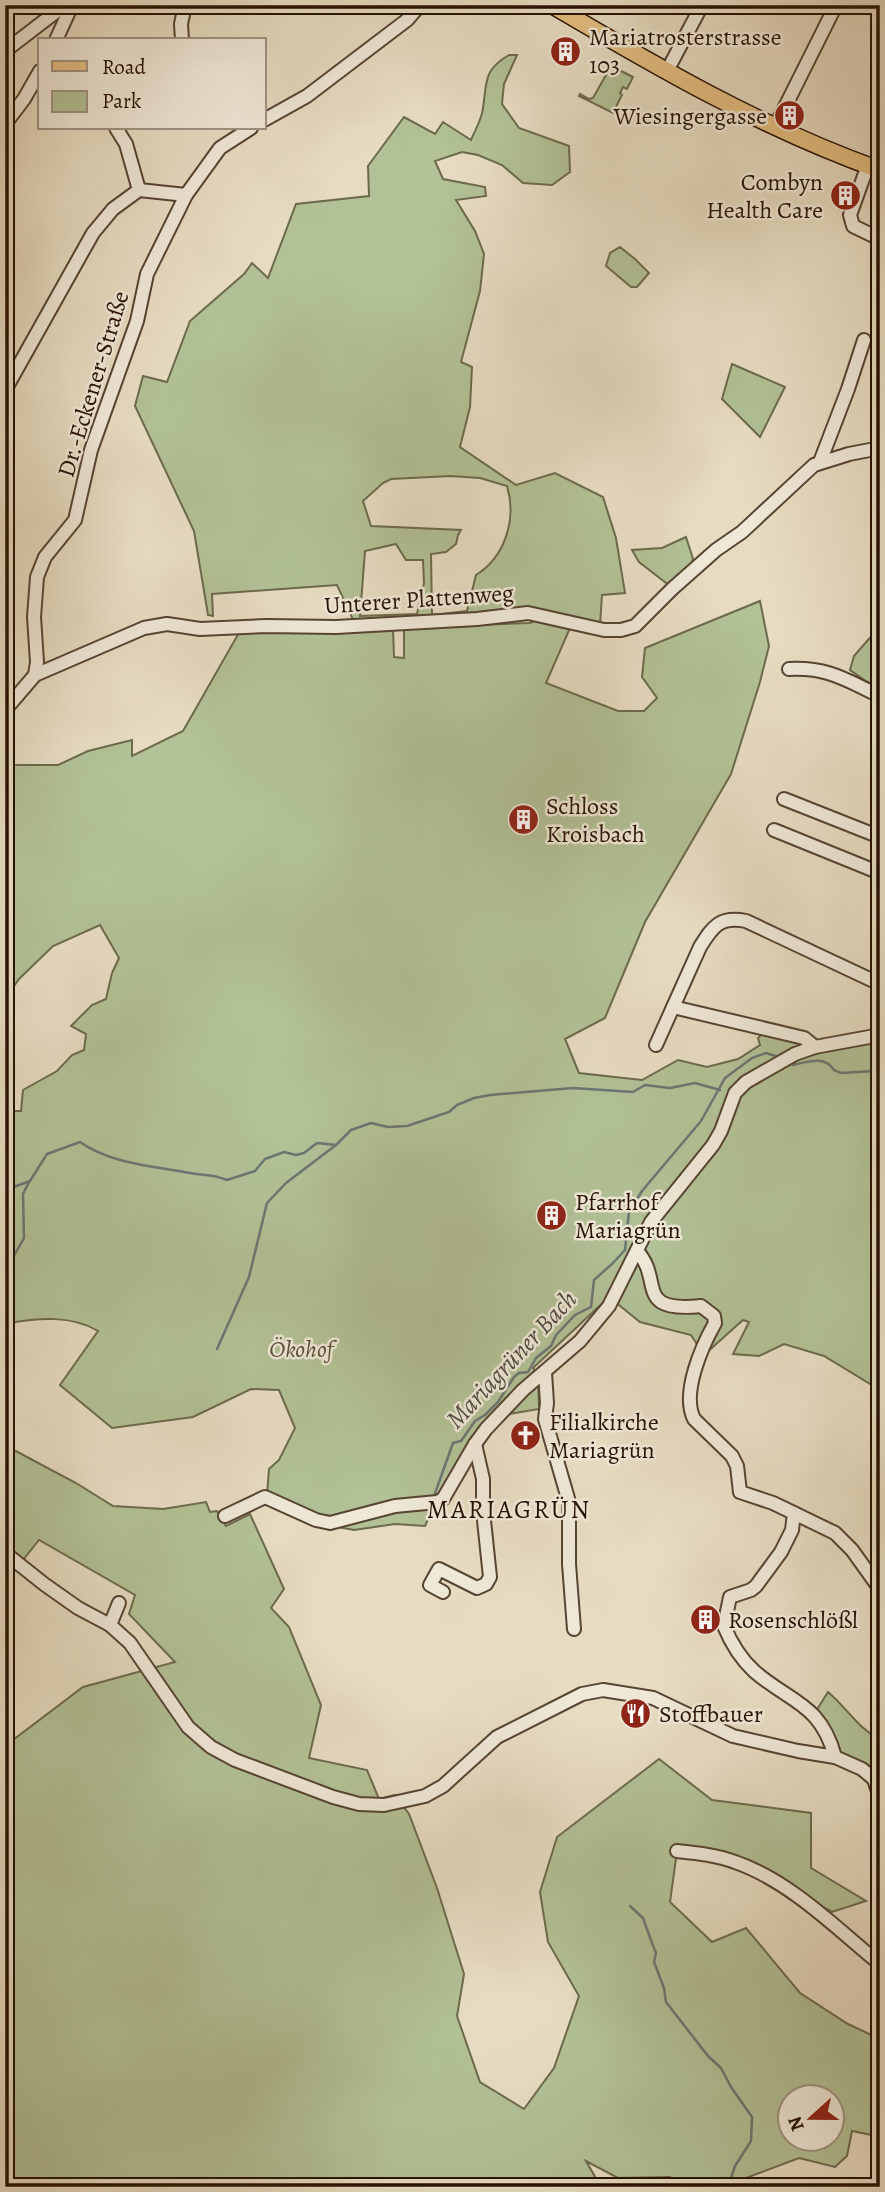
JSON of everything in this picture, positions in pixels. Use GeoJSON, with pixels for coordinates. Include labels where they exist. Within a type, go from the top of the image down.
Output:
{"type":"FeatureCollection","features":[{"type":"Feature","properties":{"kind":"main road"},"geometry":{"type":"LineString","coordinates":[[552,5],[667,71],[775,127],[874,167]]}},
{"type":"Feature","properties":{"kind":"street"},"geometry":{"type":"LineString","coordinates":[[5,51],[65,5]]}},
{"type":"Feature","properties":{"kind":"street"},"geometry":{"type":"LineString","coordinates":[[57,38],[72,5]]}},
{"type":"Feature","properties":{"kind":"street"},"geometry":{"type":"LineString","coordinates":[[182,38],[181,23],[185,5]]}},
{"type":"Feature","properties":{"kind":"street"},"geometry":{"type":"LineString","coordinates":[[266,119],[307,96],[407,20],[420,5]]}},
{"type":"Feature","properties":{"kind":"street"},"geometry":{"type":"LineString","coordinates":[[667,71],[702,5]]}},
{"type":"Feature","properties":{"kind":"street"},"geometry":{"type":"LineString","coordinates":[[775,127],[836,5]]}},
{"type":"Feature","properties":{"kind":"street"},"geometry":{"type":"LineString","coordinates":[[5,124],[38,74]]}},
{"type":"Feature","properties":{"kind":"street"},"geometry":{"type":"LineString","coordinates":[[117,130],[125,144],[139,190]]}},
{"type":"Feature","properties":{"kind":"street","name":"Dr.-Eckener-Straße"},"geometry":{"type":"LineString","coordinates":[[35,675],[37,662],[34,617],[37,577],[45,557],[75,520],[91,450],[137,321],[147,274],[186,195],[234,132]]}},
{"type":"Feature","properties":{"kind":"street"},"geometry":{"type":"LineString","coordinates":[[874,167],[850,215],[853,226],[880,239]]}},
{"type":"Feature","properties":{"kind":"street"},"geometry":{"type":"LineString","coordinates":[[5,390],[93,233],[113,209],[139,190],[186,195]]}},
{"type":"Feature","properties":{"kind":"street"},"geometry":{"type":"LineString","coordinates":[[820,462],[864,340]]}},
{"type":"Feature","properties":{"kind":"street","name":"Unterer Plattenweg"},"geometry":{"type":"LineString","coordinates":[[5,710],[35,675],[144,628],[167,624],[200,629],[266,626],[336,628],[477,619],[528,612],[604,629],[621,630],[635,626],[672,589],[820,462],[880,448]]}},
{"type":"Feature","properties":{"kind":"street"},"geometry":{"type":"LineString","coordinates":[[789,669],[814,668],[837,675],[880,695]]}},
{"type":"Feature","properties":{"kind":"street"},"geometry":{"type":"LineString","coordinates":[[784,799],[880,837]]}},
{"type":"Feature","properties":{"kind":"street"},"geometry":{"type":"LineString","coordinates":[[774,830],[880,873]]}},
{"type":"Feature","properties":{"kind":"street"},"geometry":{"type":"LineString","coordinates":[[656,1045],[709,932],[728,920],[746,921],[880,984]]}},
{"type":"Feature","properties":{"kind":"street"},"geometry":{"type":"LineString","coordinates":[[673,1007],[804,1038],[815,1047]]}},
{"type":"Feature","properties":{"kind":"street"},"geometry":{"type":"LineString","coordinates":[[225,1516],[265,1497],[316,1520],[330,1523],[396,1506],[443,1499],[475,1444],[508,1405],[580,1341],[603,1313],[651,1222],[713,1145],[735,1093],[746,1082],[795,1054],[815,1047],[880,1035]]}},
{"type":"Feature","properties":{"kind":"street"},"geometry":{"type":"LineString","coordinates":[[637,1251],[646,1261],[651,1290],[658,1300],[681,1308],[701,1306],[714,1316],[715,1323],[697,1364],[690,1403],[694,1419],[732,1456],[737,1466],[740,1492],[773,1503],[835,1533],[852,1550],[880,1589]]}},
{"type":"Feature","properties":{"kind":"street"},"geometry":{"type":"LineString","coordinates":[[545,1373],[545,1419],[569,1502],[569,1564],[574,1629]]}},
{"type":"Feature","properties":{"kind":"street"},"geometry":{"type":"LineString","coordinates":[[443,1592],[430,1585],[439,1569],[477,1588],[486,1584],[490,1577],[483,1511],[483,1479],[475,1444]]}},
{"type":"Feature","properties":{"kind":"street"},"geometry":{"type":"LineString","coordinates":[[794,1513],[792,1530],[781,1552],[756,1586],[730,1597],[724,1626],[739,1654],[753,1671],[801,1702],[817,1719],[835,1757]]}},
{"type":"Feature","properties":{"kind":"street"},"geometry":{"type":"LineString","coordinates":[[5,1553],[78,1608],[110,1625],[140,1655],[160,1689],[188,1727],[211,1747],[254,1767],[333,1797],[359,1804],[384,1805],[438,1790],[497,1737],[582,1694],[596,1690],[644,1695],[733,1736],[835,1757],[877,1779],[880,1798]]}},
{"type":"Feature","properties":{"kind":"street"},"geometry":{"type":"LineString","coordinates":[[110,1625],[119,1603]]}},
{"type":"Feature","properties":{"kind":"street"},"geometry":{"type":"LineString","coordinates":[[677,1851],[734,1861],[752,1869],[789,1891],[880,1964]]}},
{"type":"Feature","properties":{"kind":"green space","name":"Ökohof"},"geometry":{"type":"Polygon","coordinates":[[[509,55],[517,55],[504,84],[502,104],[519,128],[569,146],[570,172],[552,185],[523,183],[502,165],[478,155],[462,152],[435,161],[443,179],[485,187],[486,196],[456,200],[475,231],[484,254],[480,291],[461,362],[472,367],[470,407],[460,447],[516,485],[555,473],[603,497],[616,538],[625,593],[602,595],[600,625],[573,621],[546,683],[618,711],[644,711],[657,698],[642,677],[645,648],[760,601],[769,646],[731,774],[645,922],[605,1018],[565,1039],[579,1073],[642,1080],[678,1060],[707,1067],[738,1059],[760,1045],[758,1038],[764,1032],[838,1047],[880,1041],[880,1390],[824,1356],[784,1344],[759,1356],[733,1354],[749,1322],[743,1320],[704,1355],[691,1335],[640,1322],[609,1297],[533,1368],[538,1374],[539,1409],[509,1414],[493,1429],[472,1436],[425,1526],[395,1524],[354,1530],[311,1522],[267,1495],[269,1469],[279,1460],[295,1428],[279,1390],[251,1389],[193,1417],[112,1428],[60,1385],[98,1331],[77,1322],[55,1319],[9,1323],[5,1328],[5,1276],[11,1273],[11,1266],[5,1265],[5,1111],[21,1111],[23,1090],[57,1071],[72,1055],[84,1050],[86,1034],[71,1026],[92,1005],[106,999],[112,973],[119,958],[100,925],[53,946],[19,979],[5,999],[5,764],[58,765],[88,751],[132,740],[132,756],[183,731],[240,631],[393,629],[394,657],[404,658],[404,628],[530,623],[549,615],[355,624],[337,585],[212,594],[213,616],[208,615],[194,531],[135,406],[143,376],[167,382],[190,321],[244,274],[252,263],[268,278],[296,204],[369,196],[368,166],[404,117],[435,134],[443,122],[471,140],[481,116],[488,77],[509,55]],[[450,476],[391,479],[363,501],[371,526],[461,530],[456,544],[446,552],[431,554],[432,615],[467,611],[476,575],[501,548],[509,524],[510,499],[507,486],[480,478],[450,476]],[[396,544],[365,551],[360,616],[417,614],[424,583],[423,560],[406,560],[396,544]]]}},
{"type":"Feature","properties":{"kind":"green space"},"geometry":{"type":"Polygon","coordinates":[[[611,66],[633,77],[627,89],[623,87],[613,113],[579,96],[580,94],[589,99],[593,98],[611,66]]]}},
{"type":"Feature","properties":{"kind":"green space"},"geometry":{"type":"Polygon","coordinates":[[[620,247],[649,273],[637,287],[631,287],[606,266],[610,253],[620,247]]]}},
{"type":"Feature","properties":{"kind":"green space"},"geometry":{"type":"Polygon","coordinates":[[[732,364],[785,387],[760,437],[722,399],[732,364]]]}},
{"type":"Feature","properties":{"kind":"green space"},"geometry":{"type":"Polygon","coordinates":[[[686,537],[692,563],[696,565],[670,586],[639,562],[632,550],[662,548],[686,537]]]}},
{"type":"Feature","properties":{"kind":"green space"},"geometry":{"type":"Polygon","coordinates":[[[874,633],[880,637],[880,691],[850,670],[854,656],[874,633]]]}},
{"type":"Feature","properties":{"kind":"green space"},"geometry":{"type":"Polygon","coordinates":[[[12,1449],[113,1506],[163,1509],[206,1502],[210,1512],[217,1511],[226,1526],[250,1514],[284,1589],[271,1608],[289,1627],[321,1705],[309,1758],[367,1770],[379,1799],[395,1795],[409,1814],[437,1888],[464,1974],[457,2016],[480,2082],[524,2109],[554,2068],[579,1996],[548,1942],[540,1892],[557,1837],[659,1759],[712,1800],[811,1813],[811,1868],[866,1901],[832,1912],[752,1869],[677,1851],[670,1902],[712,1942],[746,1928],[800,1993],[848,2024],[880,2039],[880,2133],[876,2136],[852,2131],[847,2156],[835,2167],[799,2158],[746,2178],[742,2187],[685,2187],[670,2177],[618,2178],[586,2161],[601,2187],[522,2187],[495,2178],[491,2187],[5,2187],[5,1746],[83,1687],[175,1662],[129,1614],[135,1595],[39,1540],[11,1575],[5,1568],[5,1454],[12,1449]]]}},
{"type":"Feature","properties":{"kind":"green space"},"geometry":{"type":"Polygon","coordinates":[[[828,1692],[880,1740],[880,1774],[837,1752],[816,1711],[828,1692]]]}},
{"type":"Feature","properties":{"kind":"waterway"},"geometry":{"type":"LineString","coordinates":[[39,16],[51,5]]}},
{"type":"Feature","properties":{"kind":"waterway","name":"Mariagrüner Bach"},"geometry":{"type":"LineString","coordinates":[[433,1499],[453,1443],[461,1441],[475,1421],[498,1402],[514,1377],[528,1372],[536,1358],[551,1346],[556,1335],[575,1315],[591,1307],[594,1280],[625,1250],[629,1212],[642,1191],[701,1121],[725,1078],[752,1058],[766,1053],[782,1058]]}},
{"type":"Feature","properties":{"kind":"waterway","name":"Mariagrüner Bach"},"geometry":{"type":"LineString","coordinates":[[791,1062],[793,1065],[810,1061],[826,1062],[841,1073],[875,1071],[880,1061]]}},
{"type":"Feature","properties":{"kind":"waterway"},"geometry":{"type":"LineString","coordinates":[[5,1186],[11,1188],[30,1181],[47,1154],[80,1142],[119,1160],[227,1180],[255,1171],[265,1159],[284,1152],[296,1155],[304,1153],[317,1143],[336,1145],[351,1130],[371,1123],[388,1127],[407,1126],[449,1112],[457,1105],[474,1098],[490,1095],[573,1088],[633,1092],[645,1085],[670,1088],[695,1083],[720,1090]]}},
{"type":"Feature","properties":{"kind":"waterway"},"geometry":{"type":"LineString","coordinates":[[217,1349],[249,1277],[267,1203],[286,1183],[336,1145]]}},
{"type":"Feature","properties":{"kind":"waterway"},"geometry":{"type":"LineString","coordinates":[[11,1261],[24,1238],[23,1194],[29,1182]]}},
{"type":"Feature","properties":{"kind":"waterway"},"geometry":{"type":"LineString","coordinates":[[630,1906],[643,1918],[656,1953],[654,1962],[664,1988],[666,2002],[708,2056],[721,2068],[752,2117],[751,2141],[735,2166],[728,2187]]}},
{"type":"Feature","properties":{"kind":"place","name":"Mariatrosterstrasse 103"},"geometry":{"type":"Point","coordinates":[566,51]}},
{"type":"Feature","properties":{"kind":"place","name":"Wiesingergasse"},"geometry":{"type":"Point","coordinates":[790,116]}},
{"type":"Feature","properties":{"kind":"place","name":"Combyn Health Care"},"geometry":{"type":"Point","coordinates":[846,196]}},
{"type":"Feature","properties":{"kind":"place","name":"Schloss Kroisbach"},"geometry":{"type":"Point","coordinates":[523,820]}},
{"type":"Feature","properties":{"kind":"place","name":"Pfarrhof Mariagrün"},"geometry":{"type":"Point","coordinates":[552,1216]}},
{"type":"Feature","properties":{"kind":"place","name":"Filialkirche Mariagrün"},"geometry":{"type":"Point","coordinates":[526,1436]}},
{"type":"Feature","properties":{"kind":"place","name":"Rosenschlößl"},"geometry":{"type":"Point","coordinates":[705,1620]}},
{"type":"Feature","properties":{"kind":"place","name":"Stoffbauer"},"geometry":{"type":"Point","coordinates":[636,1714]}},
{"type":"Feature","properties":{"kind":"district","name":"MARIAGRÜN"},"geometry":{"type":"Point","coordinates":[509,1509]}}]}
